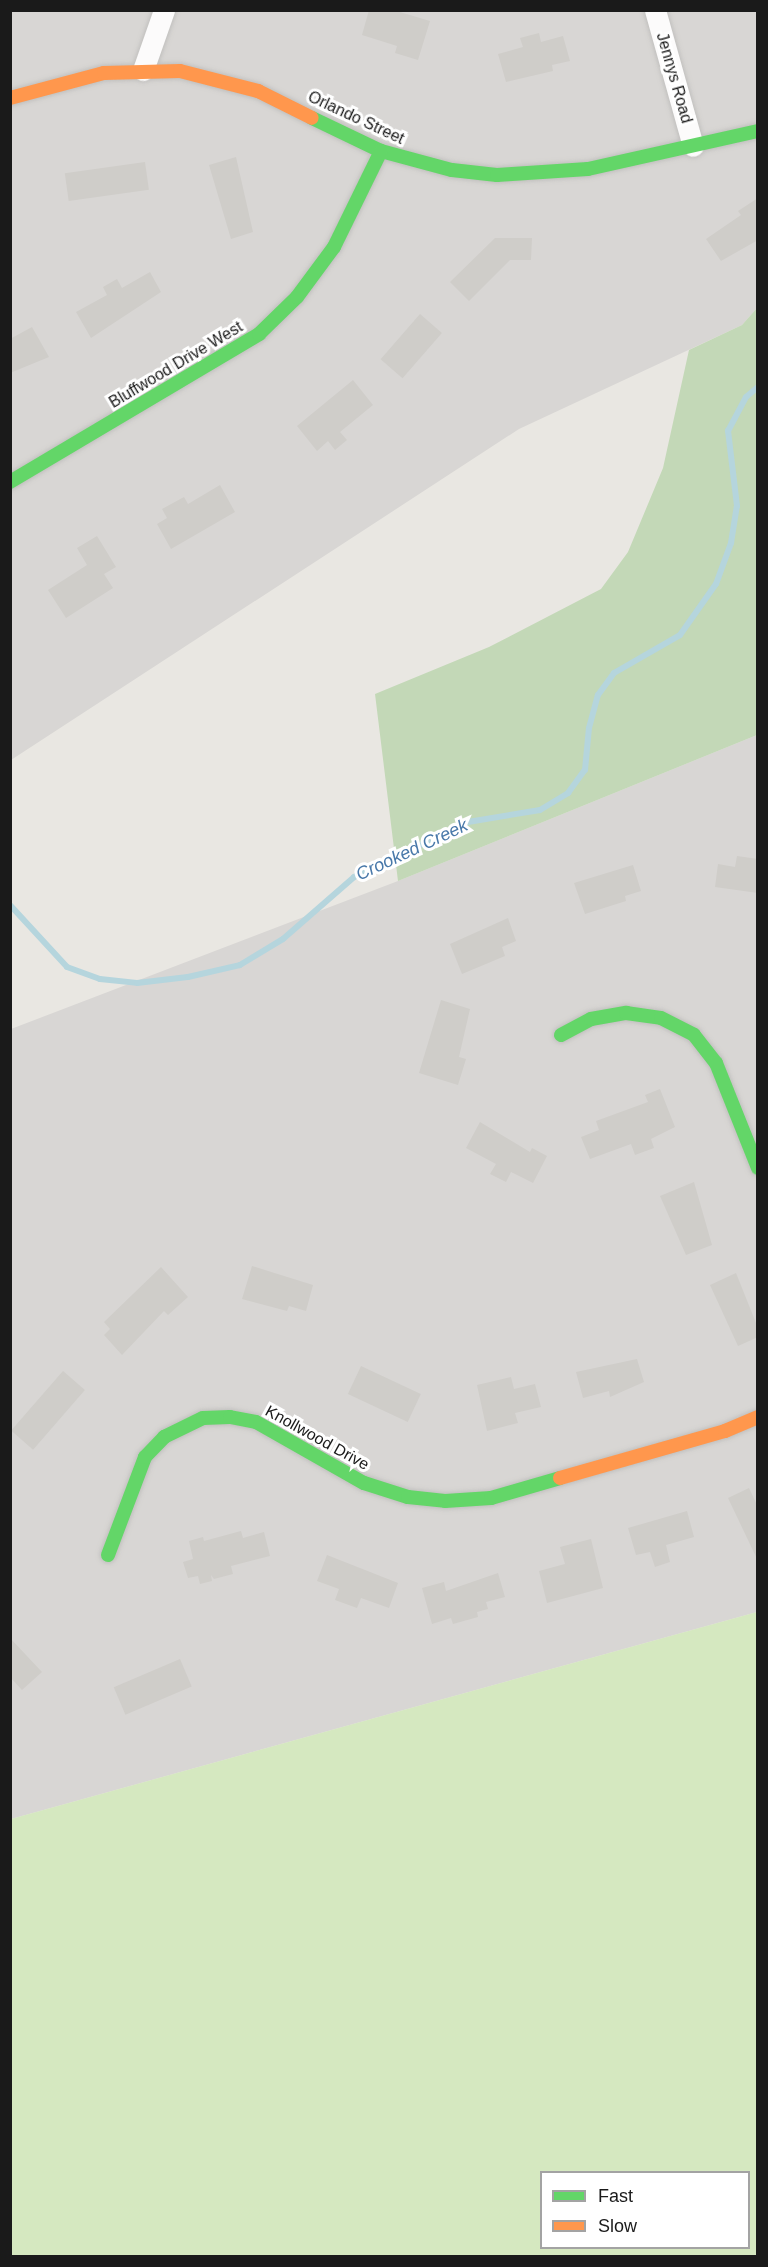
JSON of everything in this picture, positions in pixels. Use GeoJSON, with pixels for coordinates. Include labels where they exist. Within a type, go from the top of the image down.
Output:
{"type":"FeatureCollection","features":[{"type":"Feature","properties":{"kind":"street"},"geometry":{"type":"LineString","coordinates":[[143,70],[164,10]]}},
{"type":"Feature","properties":{"kind":"street","name":"Jennys Road"},"geometry":{"type":"LineString","coordinates":[[655,10],[693,146]]}},
{"type":"Feature","properties":{"kind":"street","name":"Orlando Street"},"geometry":{"type":"LineString","coordinates":[[10,98],[82,77],[143,70],[180,71],[258,92],[381,151],[452,170],[525,175],[588,169],[758,131]]}},
{"type":"Feature","properties":{"kind":"street","name":"Bluffwood Drive West"},"geometry":{"type":"LineString","coordinates":[[10,482],[259,334],[297,297],[334,247],[381,151]]}},
{"type":"Feature","properties":{"kind":"street"},"geometry":{"type":"LineString","coordinates":[[561,1035],[591,1018],[626,1013],[661,1018],[694,1035],[716,1063],[758,1168]]}},
{"type":"Feature","properties":{"kind":"street","name":"Knollwood Drive"},"geometry":{"type":"LineString","coordinates":[[108,1555],[145,1457],[164,1437],[203,1418],[230,1417],[256,1422],[364,1483],[408,1497],[445,1501],[491,1498],[725,1431],[758,1417]]}},
{"type":"Feature","properties":{"kind":"shaded area"},"geometry":{"type":"Polygon","coordinates":[[[11,11],[757,11],[757,308],[742,325],[519,429],[11,760],[11,11]]]}},
{"type":"Feature","properties":{"kind":"shaded area"},"geometry":{"type":"Polygon","coordinates":[[[757,735],[757,1612],[11,1819],[11,1029],[398,881],[757,735]]]}},
{"type":"Feature","properties":{"kind":"green space"},"geometry":{"type":"Polygon","coordinates":[[[757,308],[757,735],[398,881],[375,694],[489,647],[601,589],[628,552],[663,468],[689,350],[742,325],[757,308]]]}},
{"type":"Feature","properties":{"kind":"green space"},"geometry":{"type":"Polygon","coordinates":[[[757,1612],[757,2256],[11,2256],[11,1819],[757,1612]]]}},
{"type":"Feature","properties":{"kind":"building"},"geometry":{"type":"Polygon","coordinates":[[[369,10],[393,10],[430,21],[418,60],[395,53],[397,46],[362,35],[369,10]]]}},
{"type":"Feature","properties":{"kind":"building"},"geometry":{"type":"Polygon","coordinates":[[[539,33],[541,42],[563,36],[570,61],[552,65],[553,71],[506,82],[498,54],[523,47],[520,38],[539,33]]]}},
{"type":"Feature","properties":{"kind":"building"},"geometry":{"type":"Polygon","coordinates":[[[236,157],[253,232],[231,239],[209,165],[236,157]]]}},
{"type":"Feature","properties":{"kind":"building"},"geometry":{"type":"Polygon","coordinates":[[[145,162],[149,190],[69,201],[65,173],[145,162]]]}},
{"type":"Feature","properties":{"kind":"building"},"geometry":{"type":"Polygon","coordinates":[[[758,198],[758,240],[721,261],[706,239],[741,215],[738,211],[758,198]]]}},
{"type":"Feature","properties":{"kind":"building"},"geometry":{"type":"Polygon","coordinates":[[[495,238],[532,238],[531,260],[510,260],[469,301],[450,282],[495,238]]]}},
{"type":"Feature","properties":{"kind":"building"},"geometry":{"type":"Polygon","coordinates":[[[150,272],[161,292],[91,338],[76,312],[107,295],[103,287],[117,279],[122,288],[150,272]]]}},
{"type":"Feature","properties":{"kind":"building"},"geometry":{"type":"Polygon","coordinates":[[[420,314],[442,333],[403,378],[381,359],[420,314]]]}},
{"type":"Feature","properties":{"kind":"building"},"geometry":{"type":"Polygon","coordinates":[[[32,327],[49,357],[10,373],[10,339],[32,327]]]}},
{"type":"Feature","properties":{"kind":"building"},"geometry":{"type":"Polygon","coordinates":[[[353,380],[373,405],[340,432],[347,440],[335,450],[328,441],[317,451],[297,426],[353,380]]]}},
{"type":"Feature","properties":{"kind":"building"},"geometry":{"type":"Polygon","coordinates":[[[220,485],[235,512],[171,549],[157,524],[167,518],[162,509],[184,497],[188,504],[220,485]]]}},
{"type":"Feature","properties":{"kind":"building"},"geometry":{"type":"Polygon","coordinates":[[[97,536],[116,567],[104,574],[113,588],[66,618],[48,590],[87,565],[77,548],[97,536]]]}},
{"type":"Feature","properties":{"kind":"building"},"geometry":{"type":"Polygon","coordinates":[[[737,856],[758,859],[758,893],[715,887],[718,864],[735,867],[737,856]]]}},
{"type":"Feature","properties":{"kind":"building"},"geometry":{"type":"Polygon","coordinates":[[[633,865],[641,891],[625,896],[626,901],[585,914],[574,883],[633,865]]]}},
{"type":"Feature","properties":{"kind":"building"},"geometry":{"type":"Polygon","coordinates":[[[508,918],[516,941],[502,947],[505,956],[462,974],[450,944],[508,918]]]}},
{"type":"Feature","properties":{"kind":"building"},"geometry":{"type":"Polygon","coordinates":[[[441,1000],[470,1009],[459,1057],[466,1059],[458,1085],[419,1073],[441,1000]]]}},
{"type":"Feature","properties":{"kind":"building"},"geometry":{"type":"Polygon","coordinates":[[[660,1089],[675,1127],[651,1139],[654,1148],[635,1155],[631,1144],[590,1159],[581,1137],[599,1130],[596,1121],[648,1102],[645,1095],[660,1089]]]}},
{"type":"Feature","properties":{"kind":"building"},"geometry":{"type":"Polygon","coordinates":[[[480,1122],[530,1152],[532,1148],[547,1156],[533,1183],[511,1172],[506,1182],[490,1174],[496,1164],[466,1148],[480,1122]]]}},
{"type":"Feature","properties":{"kind":"building"},"geometry":{"type":"Polygon","coordinates":[[[694,1182],[712,1245],[686,1255],[660,1196],[694,1182]]]}},
{"type":"Feature","properties":{"kind":"building"},"geometry":{"type":"Polygon","coordinates":[[[252,1266],[313,1285],[306,1311],[289,1306],[287,1311],[242,1299],[252,1266]]]}},
{"type":"Feature","properties":{"kind":"building"},"geometry":{"type":"Polygon","coordinates":[[[161,1267],[188,1297],[168,1315],[164,1311],[122,1355],[104,1335],[110,1329],[104,1322],[161,1267]]]}},
{"type":"Feature","properties":{"kind":"building"},"geometry":{"type":"Polygon","coordinates":[[[736,1273],[758,1328],[758,1337],[738,1346],[710,1285],[736,1273]]]}},
{"type":"Feature","properties":{"kind":"building"},"geometry":{"type":"Polygon","coordinates":[[[637,1359],[644,1382],[610,1397],[609,1391],[583,1398],[576,1372],[637,1359]]]}},
{"type":"Feature","properties":{"kind":"building"},"geometry":{"type":"Polygon","coordinates":[[[361,1366],[421,1394],[408,1422],[348,1394],[361,1366]]]}},
{"type":"Feature","properties":{"kind":"building"},"geometry":{"type":"Polygon","coordinates":[[[63,1371],[85,1390],[33,1450],[11,1431],[63,1371]]]}},
{"type":"Feature","properties":{"kind":"building"},"geometry":{"type":"Polygon","coordinates":[[[511,1377],[514,1389],[535,1384],[541,1407],[515,1413],[518,1423],[487,1431],[477,1385],[511,1377]]]}},
{"type":"Feature","properties":{"kind":"building"},"geometry":{"type":"Polygon","coordinates":[[[749,1488],[758,1507],[758,1561],[728,1498],[749,1488]]]}},
{"type":"Feature","properties":{"kind":"building"},"geometry":{"type":"Polygon","coordinates":[[[687,1511],[694,1537],[666,1545],[670,1562],[655,1567],[650,1552],[636,1555],[628,1528],[687,1511]]]}},
{"type":"Feature","properties":{"kind":"building"},"geometry":{"type":"Polygon","coordinates":[[[241,1531],[243,1538],[264,1532],[270,1556],[231,1566],[233,1574],[214,1579],[211,1575],[212,1581],[200,1584],[198,1576],[188,1578],[183,1562],[193,1559],[189,1541],[203,1537],[204,1541],[241,1531]]]}},
{"type":"Feature","properties":{"kind":"building"},"geometry":{"type":"Polygon","coordinates":[[[591,1539],[603,1588],[547,1603],[539,1571],[565,1564],[560,1547],[591,1539]]]}},
{"type":"Feature","properties":{"kind":"building"},"geometry":{"type":"Polygon","coordinates":[[[327,1555],[398,1583],[389,1608],[361,1598],[357,1608],[335,1600],[339,1589],[317,1581],[327,1555]]]}},
{"type":"Feature","properties":{"kind":"building"},"geometry":{"type":"Polygon","coordinates":[[[498,1573],[505,1597],[486,1602],[488,1609],[477,1612],[478,1617],[453,1624],[451,1618],[432,1624],[422,1588],[444,1582],[446,1591],[498,1573]]]}},
{"type":"Feature","properties":{"kind":"building"},"geometry":{"type":"Polygon","coordinates":[[[10,1638],[42,1672],[22,1690],[10,1677],[10,1638]]]}},
{"type":"Feature","properties":{"kind":"building"},"geometry":{"type":"Polygon","coordinates":[[[180,1659],[192,1687],[125,1715],[114,1687],[180,1659]]]}},
{"type":"Feature","properties":{"kind":"waterway","name":"Crooked Creek"},"geometry":{"type":"LineString","coordinates":[[10,905],[67,967],[100,979],[137,983],[188,977],[240,965],[283,939],[354,877],[468,822],[540,810],[568,793],[585,770],[589,728],[598,695],[614,673],[680,635],[716,584],[731,543],[737,506],[728,431],[746,397],[758,387]]}},
{"type":"Feature","properties":{"kind":"traffic: fast"},"geometry":{"type":"LineString","coordinates":[[312,118],[381,151],[452,170],[497,175],[588,169],[758,131]]}},
{"type":"Feature","properties":{"kind":"traffic: fast"},"geometry":{"type":"LineString","coordinates":[[10,482],[259,334],[297,297],[334,247],[381,151]]}},
{"type":"Feature","properties":{"kind":"traffic: fast"},"geometry":{"type":"LineString","coordinates":[[561,1035],[591,1019],[626,1013],[661,1018],[694,1035],[716,1063],[758,1168]]}},
{"type":"Feature","properties":{"kind":"traffic: fast"},"geometry":{"type":"LineString","coordinates":[[108,1555],[145,1457],[164,1437],[203,1418],[230,1417],[256,1422],[364,1483],[408,1497],[445,1501],[491,1498],[560,1478]]}},
{"type":"Feature","properties":{"kind":"traffic: slow"},"geometry":{"type":"LineString","coordinates":[[10,98],[104,73],[180,71],[258,91],[312,118]]}},
{"type":"Feature","properties":{"kind":"traffic: slow"},"geometry":{"type":"LineString","coordinates":[[560,1478],[725,1431],[758,1417]]}}]}
